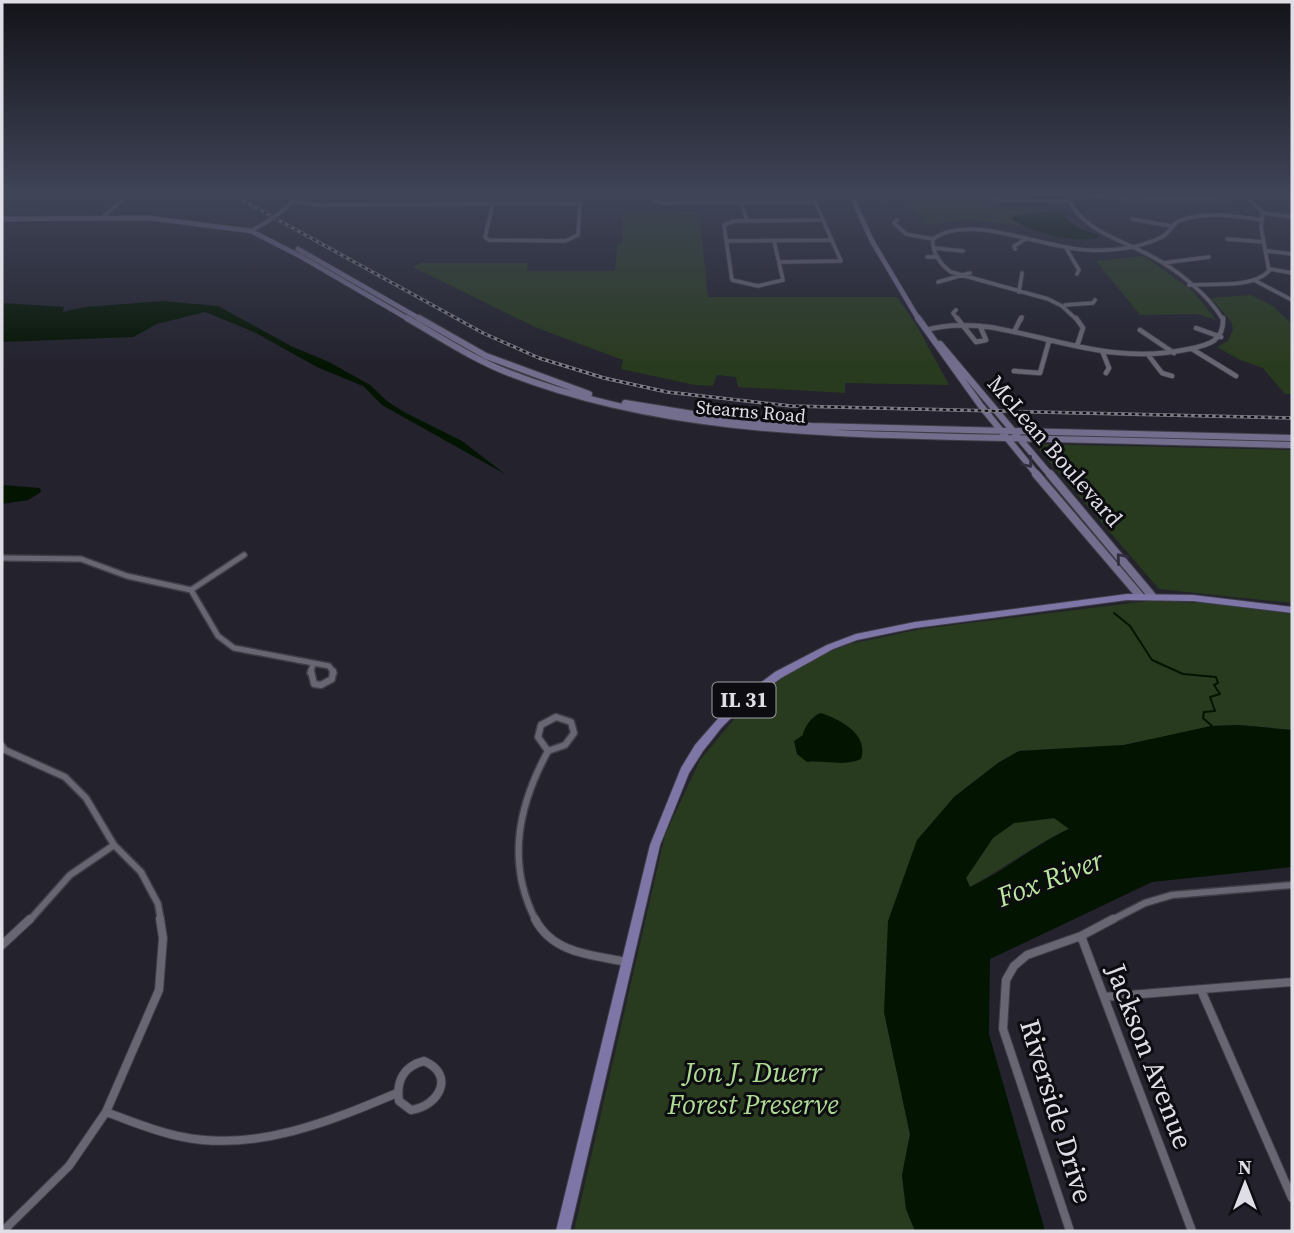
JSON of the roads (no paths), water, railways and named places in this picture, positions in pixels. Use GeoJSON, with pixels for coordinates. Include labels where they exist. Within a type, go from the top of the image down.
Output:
{"type":"FeatureCollection","features":[{"type":"Feature","properties":{"kind":"main road","name":"Stearns Road"},"geometry":{"type":"LineString","coordinates":[[293,253],[477,359],[563,392],[642,413],[731,427],[815,433],[1292,445]]}},
{"type":"Feature","properties":{"kind":"main road","name":"Stearns Road"},"geometry":{"type":"LineString","coordinates":[[305,253],[486,356],[555,383],[609,400],[686,415],[769,424],[1292,438]]}},
{"type":"Feature","properties":{"kind":"main road","name":"McLean Boulevard"},"geometry":{"type":"LineString","coordinates":[[878,253],[939,352],[1001,431],[1140,596]]}},
{"type":"Feature","properties":{"kind":"main road","name":"McLean Boulevard"},"geometry":{"type":"LineString","coordinates":[[926,331],[1152,596]]}},
{"type":"Feature","properties":{"kind":"main road","name":"IL 31"},"geometry":{"type":"LineString","coordinates":[[563,1231],[655,845],[685,771],[699,748],[739,704],[805,658],[856,637],[940,621],[1140,596],[1292,610]]}},
{"type":"Feature","properties":{"kind":"street"},"geometry":{"type":"LineString","coordinates":[[728,253],[732,280],[739,284],[779,284],[783,280],[777,253]]}},
{"type":"Feature","properties":{"kind":"street"},"geometry":{"type":"LineString","coordinates":[[779,262],[841,261],[837,253]]}},
{"type":"Feature","properties":{"kind":"street"},"geometry":{"type":"LineString","coordinates":[[936,253],[944,267],[958,276],[1065,305],[1093,303],[1095,300]]}},
{"type":"Feature","properties":{"kind":"street"},"geometry":{"type":"LineString","coordinates":[[1069,253],[1079,270],[1077,274]]}},
{"type":"Feature","properties":{"kind":"street"},"geometry":{"type":"LineString","coordinates":[[926,331],[981,326],[1103,353],[1149,356],[1192,349],[1221,337],[1224,330],[1223,318],[1163,263],[1143,253]]}},
{"type":"Feature","properties":{"kind":"street"},"geometry":{"type":"LineString","coordinates":[[1189,285],[1254,280],[1267,274],[1270,269],[1268,253]]}},
{"type":"Feature","properties":{"kind":"street"},"geometry":{"type":"LineString","coordinates":[[926,257],[938,257]]}},
{"type":"Feature","properties":{"kind":"street"},"geometry":{"type":"LineString","coordinates":[[1163,263],[1209,257]]}},
{"type":"Feature","properties":{"kind":"street"},"geometry":{"type":"LineString","coordinates":[[1270,269],[1292,273]]}},
{"type":"Feature","properties":{"kind":"street"},"geometry":{"type":"LineString","coordinates":[[1019,292],[1022,273]]}},
{"type":"Feature","properties":{"kind":"street"},"geometry":{"type":"LineString","coordinates":[[938,282],[970,274]]}},
{"type":"Feature","properties":{"kind":"street"},"geometry":{"type":"LineString","coordinates":[[1254,280],[1292,300]]}},
{"type":"Feature","properties":{"kind":"street"},"geometry":{"type":"LineString","coordinates":[[1065,305],[1083,328],[1077,346]]}},
{"type":"Feature","properties":{"kind":"street"},"geometry":{"type":"LineString","coordinates":[[956,310],[953,313],[977,342],[986,340],[981,326]]}},
{"type":"Feature","properties":{"kind":"street"},"geometry":{"type":"LineString","coordinates":[[1014,332],[1022,317]]}},
{"type":"Feature","properties":{"kind":"street"},"geometry":{"type":"LineString","coordinates":[[1196,328],[1221,337]]}},
{"type":"Feature","properties":{"kind":"street"},"geometry":{"type":"LineString","coordinates":[[1140,330],[1174,353]]}},
{"type":"Feature","properties":{"kind":"street"},"geometry":{"type":"LineString","coordinates":[[1014,371],[1040,373],[1049,341]]}},
{"type":"Feature","properties":{"kind":"street"},"geometry":{"type":"LineString","coordinates":[[1192,349],[1236,376]]}},
{"type":"Feature","properties":{"kind":"street"},"geometry":{"type":"LineString","coordinates":[[1103,353],[1109,368],[1106,373]]}},
{"type":"Feature","properties":{"kind":"street"},"geometry":{"type":"LineString","coordinates":[[1149,356],[1162,373],[1172,376]]}},
{"type":"Feature","properties":{"kind":"street"},"geometry":{"type":"LineString","coordinates":[[2,558],[81,559],[127,576],[191,590],[244,555]]}},
{"type":"Feature","properties":{"kind":"street"},"geometry":{"type":"LineString","coordinates":[[191,590],[218,636],[233,648],[333,668],[332,680],[321,685],[314,684],[310,674],[313,665]]}},
{"type":"Feature","properties":{"kind":"street"},"geometry":{"type":"LineString","coordinates":[[548,751],[538,737],[541,725],[556,718],[571,722],[575,733],[570,743],[548,751],[538,769],[519,825],[516,854],[520,887],[542,932],[550,941],[570,949],[627,962]]}},
{"type":"Feature","properties":{"kind":"street"},"geometry":{"type":"LineString","coordinates":[[2,746],[65,778],[86,798],[114,845],[141,872],[158,904],[163,938],[159,990],[106,1112],[69,1166],[3,1231]]}},
{"type":"Feature","properties":{"kind":"street"},"geometry":{"type":"LineString","coordinates":[[2,945],[41,910],[70,875],[114,845]]}},
{"type":"Feature","properties":{"kind":"street","name":"Riverside Drive"},"geometry":{"type":"LineString","coordinates":[[1070,1231],[1003,1029],[1006,980],[1014,966],[1027,955],[1081,936],[1145,903],[1172,895],[1292,885]]}},
{"type":"Feature","properties":{"kind":"street","name":"Jackson Avenue"},"geometry":{"type":"LineString","coordinates":[[1081,936],[1192,1231]]}},
{"type":"Feature","properties":{"kind":"street"},"geometry":{"type":"LineString","coordinates":[[1104,997],[1292,982]]}},
{"type":"Feature","properties":{"kind":"street"},"geometry":{"type":"LineString","coordinates":[[1201,990],[1292,1198]]}},
{"type":"Feature","properties":{"kind":"street"},"geometry":{"type":"LineString","coordinates":[[416,1062],[430,1062],[439,1071],[441,1086],[438,1095],[426,1107],[418,1110],[404,1107],[397,1093],[400,1078],[416,1062]]}},
{"type":"Feature","properties":{"kind":"street"},"geometry":{"type":"LineString","coordinates":[[106,1112],[170,1135],[196,1140],[225,1141],[285,1132],[397,1093]]}},
{"type":"Feature","properties":{"kind":"water"},"geometry":{"type":"Polygon","coordinates":[[[163,301],[218,306],[293,347],[329,362],[370,385],[388,402],[406,413],[462,441],[505,474],[382,405],[363,386],[317,367],[254,332],[205,312],[157,324],[133,337],[2,342],[2,303],[64,307],[63,312],[85,307],[163,301]]]}},
{"type":"Feature","properties":{"kind":"water"},"geometry":{"type":"Polygon","coordinates":[[[2,485],[40,488],[41,492],[28,500],[2,504],[2,485]]]}},
{"type":"Feature","properties":{"kind":"water"},"geometry":{"type":"Polygon","coordinates":[[[821,713],[852,729],[861,742],[861,759],[841,763],[807,762],[797,754],[794,741],[803,735],[812,719],[821,713]]]}},
{"type":"Feature","properties":{"kind":"water","name":"Fox River"},"geometry":{"type":"Polygon","coordinates":[[[1239,725],[1292,730],[1292,867],[1152,882],[990,959],[989,1034],[1045,1231],[915,1231],[906,1209],[902,1175],[910,1134],[884,1012],[888,921],[917,840],[954,797],[998,763],[1019,751],[1124,745],[1211,726],[1239,725]],[[1054,818],[1014,823],[993,838],[966,878],[970,887],[1044,843],[1069,829],[1054,818]]]}},
{"type":"Feature","properties":{"kind":"waterway"},"geometry":{"type":"LineString","coordinates":[[1114,613],[1130,626],[1152,660],[1183,674],[1216,677],[1218,683],[1214,685],[1220,694],[1210,697],[1215,711],[1204,712],[1203,718],[1212,726]]}},
{"type":"Feature","properties":{"kind":"railway"},"geometry":{"type":"LineString","coordinates":[[337,253],[483,333],[539,358],[604,378],[667,392],[791,406],[1292,418]]}},
{"type":"Feature","properties":{"kind":"park label","name":"Jon J. Duerr Forest Preserve"},"geometry":{"type":"Point","coordinates":[753,1088]}}]}
